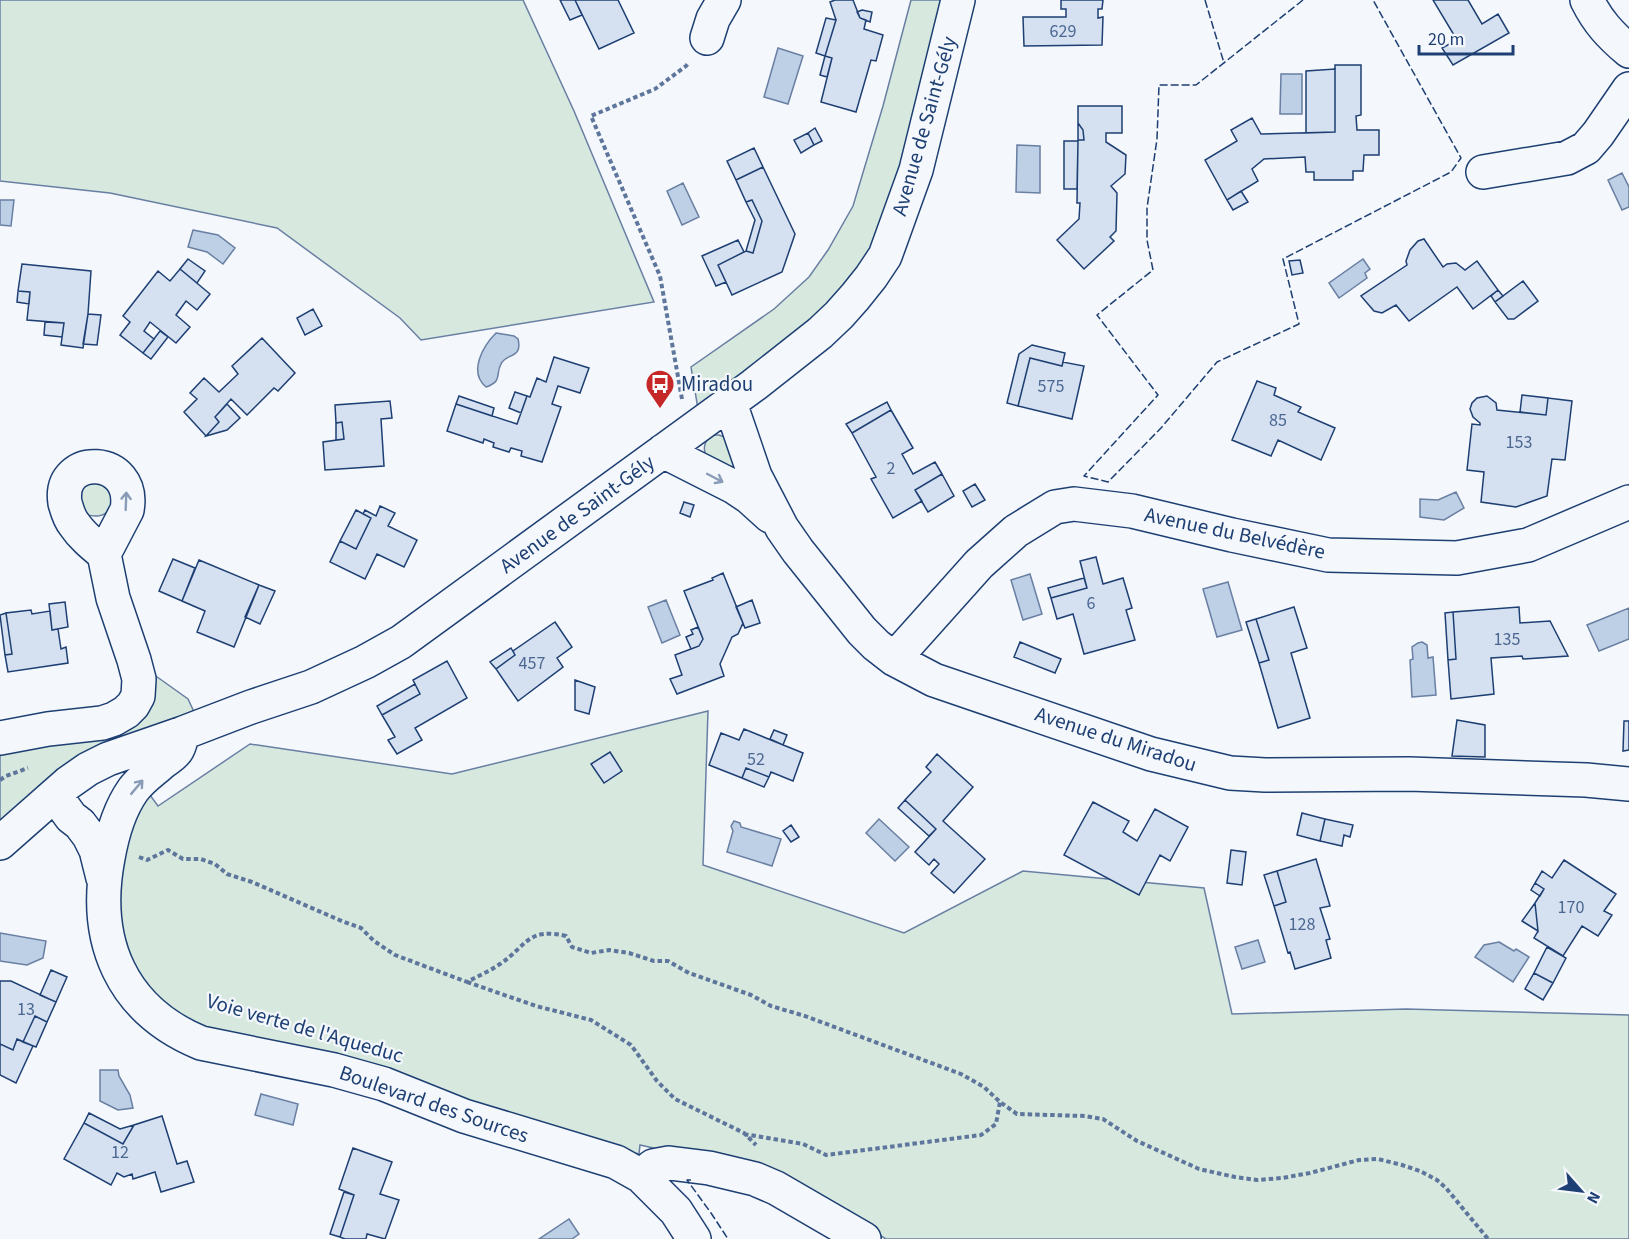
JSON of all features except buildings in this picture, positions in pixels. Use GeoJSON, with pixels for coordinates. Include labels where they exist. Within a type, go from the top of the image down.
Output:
{"type":"FeatureCollection","features":[{"type":"Feature","properties":{"kind":"street"},"geometry":{"type":"LineString","coordinates":[[707,38],[713,19],[724,0]]}},
{"type":"Feature","properties":{"kind":"street","name":"Avenue de Saint-Gély"},"geometry":{"type":"LineString","coordinates":[[0,843],[88,769],[108,759],[311,687],[365,662],[400,642],[730,404],[820,333],[871,278],[885,256],[916,170],[958,0]]}},
{"type":"Feature","properties":{"kind":"street"},"geometry":{"type":"LineString","coordinates":[[1587,0],[1599,22],[1629,51]]}},
{"type":"Feature","properties":{"kind":"street"},"geometry":{"type":"LineString","coordinates":[[1483,171],[1567,158],[1586,148],[1629,89]]}},
{"type":"Feature","properties":{"kind":"street","name":"Avenue du Miradou"},"geometry":{"type":"LineString","coordinates":[[730,404],[755,476],[782,528],[798,551],[862,631],[876,645],[894,658],[934,680],[1151,754],[1230,773],[1265,775],[1409,774],[1629,783]]}},
{"type":"Feature","properties":{"kind":"street","name":"Avenue du Miradou"},"geometry":{"type":"LineString","coordinates":[[663,451],[734,487],[749,497],[782,528]]}},
{"type":"Feature","properties":{"kind":"street","name":"Avenue du Belvédère"},"geometry":{"type":"LineString","coordinates":[[894,658],[979,564],[1016,531],[1055,507],[1074,504],[1132,511],[1328,555],[1457,558],[1528,545],[1629,502]]}},
{"type":"Feature","properties":{"kind":"street"},"geometry":{"type":"LineString","coordinates":[[0,738],[48,729],[102,723],[114,719],[133,705],[138,696],[139,679],[113,598],[104,554]]}},
{"type":"Feature","properties":{"kind":"street","name":"Boulevard des Sources"},"geometry":{"type":"LineString","coordinates":[[183,733],[176,751],[134,790],[121,813],[110,846],[104,880],[103,918],[106,938],[130,991],[142,1005],[186,1037],[201,1043],[334,1070],[384,1084],[464,1116],[616,1162],[641,1176],[676,1211],[694,1239]]}},
{"type":"Feature","properties":{"kind":"street","name":"Boulevard des Sources"},"geometry":{"type":"LineString","coordinates":[[104,880],[96,850],[80,824],[70,818],[62,789],[90,783],[99,786],[109,813],[110,846]]}},
{"type":"Feature","properties":{"kind":"street"},"geometry":{"type":"LineString","coordinates":[[641,1176],[653,1166],[669,1163],[709,1168],[755,1179],[776,1188],[864,1239]]}},
{"type":"Feature","properties":{"kind":"path"},"geometry":{"type":"LineString","coordinates":[[690,432],[683,406],[660,276],[591,117],[655,89],[686,66],[707,38]]}},
{"type":"Feature","properties":{"kind":"path"},"geometry":{"type":"LineString","coordinates":[[110,846],[147,860],[168,850],[183,859],[201,859],[215,864],[227,874],[252,882],[361,928],[374,941],[396,955],[536,1006],[591,1020],[631,1045],[657,1081],[675,1099],[744,1133],[803,1143],[826,1155],[846,1153],[981,1135],[996,1124],[1000,1102]]}},
{"type":"Feature","properties":{"kind":"path"},"geometry":{"type":"LineString","coordinates":[[467,982],[501,963],[529,939],[549,932],[566,936],[572,948],[591,953],[609,950],[629,953],[654,961],[668,961],[689,973],[751,995],[771,1006],[805,1016],[961,1074],[984,1087],[1017,1114],[1085,1116],[1103,1119],[1137,1141],[1199,1169],[1257,1180],[1282,1178],[1359,1160],[1378,1159],[1420,1171],[1446,1188],[1488,1239]]}},
{"type":"Feature","properties":{"kind":"path"},"geometry":{"type":"LineString","coordinates":[[744,1133],[766,1154],[776,1188]]}},
{"type":"Feature","properties":{"kind":"shaded area"},"geometry":{"type":"Polygon","coordinates":[[[0,0],[523,0],[574,111],[654,302],[421,340],[400,318],[277,228],[110,193],[0,181],[0,0]]]}},
{"type":"Feature","properties":{"kind":"shaded area"},"geometry":{"type":"Polygon","coordinates":[[[911,0],[948,0],[920,118],[864,266],[831,308],[698,409],[691,367],[774,309],[809,277],[828,250],[853,206],[911,0]]]}},
{"type":"Feature","properties":{"kind":"shaded area"},"geometry":{"type":"Polygon","coordinates":[[[711,435],[727,438],[738,467],[734,472],[707,460],[704,447],[711,435]]]}},
{"type":"Feature","properties":{"kind":"shaded area"},"geometry":{"type":"Polygon","coordinates":[[[93,479],[111,491],[108,511],[98,516],[82,513],[77,492],[93,479]]]}},
{"type":"Feature","properties":{"kind":"shaded area"},"geometry":{"type":"Polygon","coordinates":[[[153,674],[188,699],[195,714],[0,831],[0,749],[86,736],[153,674]]]}},
{"type":"Feature","properties":{"kind":"shaded area"},"geometry":{"type":"Polygon","coordinates":[[[708,711],[703,865],[904,933],[1023,871],[1204,888],[1232,1014],[1406,1009],[1629,1015],[1629,1239],[886,1239],[786,1178],[640,1145],[639,1154],[621,1150],[212,1030],[184,1018],[143,984],[117,923],[118,870],[140,803],[150,795],[158,806],[250,744],[452,774],[708,711]]]}},
{"type":"Feature","properties":{"kind":"water"},"geometry":{"type":"Polygon","coordinates":[[[778,48],[803,56],[788,104],[764,97],[778,48]]]}},
{"type":"Feature","properties":{"kind":"water"},"geometry":{"type":"Polygon","coordinates":[[[1281,74],[1302,74],[1302,114],[1280,114],[1281,74]]]}},
{"type":"Feature","properties":{"kind":"water"},"geometry":{"type":"Polygon","coordinates":[[[1017,145],[1040,146],[1040,193],[1016,192],[1017,145]]]}},
{"type":"Feature","properties":{"kind":"water"},"geometry":{"type":"Polygon","coordinates":[[[1622,173],[1629,187],[1629,207],[1622,210],[1608,180],[1622,173]]]}},
{"type":"Feature","properties":{"kind":"water"},"geometry":{"type":"Polygon","coordinates":[[[683,183],[699,217],[682,225],[667,191],[683,183]]]}},
{"type":"Feature","properties":{"kind":"water"},"geometry":{"type":"Polygon","coordinates":[[[0,200],[14,200],[11,226],[0,225],[0,200]]]}},
{"type":"Feature","properties":{"kind":"water"},"geometry":{"type":"Polygon","coordinates":[[[193,230],[218,235],[235,248],[223,264],[207,252],[188,247],[193,230]]]}},
{"type":"Feature","properties":{"kind":"water"},"geometry":{"type":"Polygon","coordinates":[[[1363,259],[1370,269],[1365,273],[1367,278],[1339,298],[1329,283],[1363,259]]]}},
{"type":"Feature","properties":{"kind":"water"},"geometry":{"type":"Polygon","coordinates":[[[496,333],[514,336],[518,339],[519,345],[516,353],[503,361],[497,380],[486,387],[478,374],[479,359],[486,345],[496,333]]]}},
{"type":"Feature","properties":{"kind":"water"},"geometry":{"type":"Polygon","coordinates":[[[1456,492],[1464,508],[1444,520],[1420,517],[1420,499],[1438,500],[1456,492]]]}},
{"type":"Feature","properties":{"kind":"water"},"geometry":{"type":"Polygon","coordinates":[[[1030,574],[1042,614],[1023,620],[1011,580],[1030,574]]]}},
{"type":"Feature","properties":{"kind":"water"},"geometry":{"type":"Polygon","coordinates":[[[1228,582],[1242,630],[1217,637],[1203,589],[1228,582]]]}},
{"type":"Feature","properties":{"kind":"water"},"geometry":{"type":"Polygon","coordinates":[[[666,600],[680,635],[662,643],[648,607],[666,600]]]}},
{"type":"Feature","properties":{"kind":"water"},"geometry":{"type":"Polygon","coordinates":[[[1629,608],[1629,639],[1599,651],[1587,625],[1629,608]]]}},
{"type":"Feature","properties":{"kind":"water"},"geometry":{"type":"Polygon","coordinates":[[[1422,642],[1427,645],[1428,658],[1433,657],[1436,695],[1412,697],[1410,660],[1413,659],[1412,647],[1422,642]]]}},
{"type":"Feature","properties":{"kind":"water"},"geometry":{"type":"Polygon","coordinates":[[[879,819],[909,847],[895,861],[866,833],[879,819]]]}},
{"type":"Feature","properties":{"kind":"water"},"geometry":{"type":"Polygon","coordinates":[[[734,821],[740,823],[741,827],[781,839],[772,866],[727,852],[733,831],[731,826],[734,821]]]}},
{"type":"Feature","properties":{"kind":"water"},"geometry":{"type":"Polygon","coordinates":[[[0,933],[46,941],[43,958],[27,965],[0,961],[0,933]]]}},
{"type":"Feature","properties":{"kind":"water"},"geometry":{"type":"Polygon","coordinates":[[[1258,940],[1265,962],[1242,969],[1235,947],[1258,940]]]}},
{"type":"Feature","properties":{"kind":"water"},"geometry":{"type":"Polygon","coordinates":[[[1499,942],[1529,957],[1513,982],[1475,957],[1484,945],[1499,942]]]}},
{"type":"Feature","properties":{"kind":"water"},"geometry":{"type":"Polygon","coordinates":[[[100,1070],[118,1070],[130,1095],[133,1108],[118,1110],[100,1101],[100,1070]]]}},
{"type":"Feature","properties":{"kind":"water"},"geometry":{"type":"Polygon","coordinates":[[[261,1094],[298,1104],[293,1125],[255,1115],[261,1094]]]}},
{"type":"Feature","properties":{"kind":"water"},"geometry":{"type":"Polygon","coordinates":[[[569,1219],[579,1234],[572,1239],[539,1239],[569,1219]]]}},
{"type":"Feature","properties":{"kind":"fence"},"geometry":{"type":"LineString","coordinates":[[1205,0],[1225,62]]}},
{"type":"Feature","properties":{"kind":"fence"},"geometry":{"type":"LineString","coordinates":[[1303,0],[1196,85],[1159,85],[1157,139],[1147,208],[1147,240],[1153,270],[1097,315],[1158,395],[1084,476],[1108,482],[1161,428],[1217,362],[1299,324],[1283,259],[1451,172],[1461,158],[1373,0]]}},
{"type":"Feature","properties":{"kind":"fence"},"geometry":{"type":"LineString","coordinates":[[691,1180],[687,1180],[728,1239]]}},
{"type":"Feature","properties":{"kind":"place","name":"Miradou"},"geometry":{"type":"Point","coordinates":[660,410]}}]}
